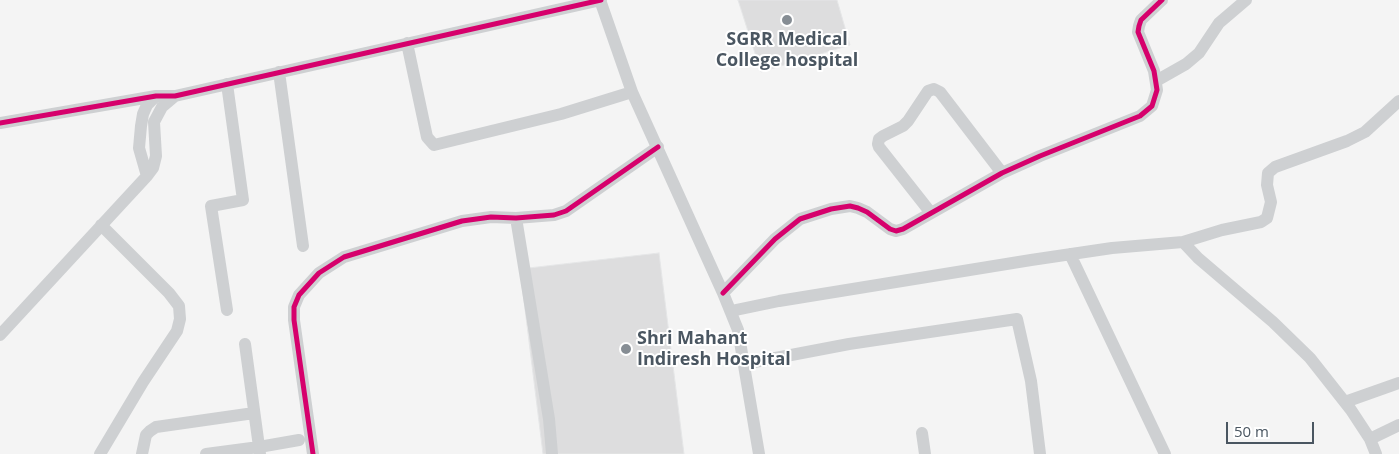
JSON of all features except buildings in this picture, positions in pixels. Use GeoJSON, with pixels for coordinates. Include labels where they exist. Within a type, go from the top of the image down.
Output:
{"type":"FeatureCollection","features":[{"type":"Feature","properties":{"kind":"street"},"geometry":{"type":"LineString","coordinates":[[0,123],[156,96],[175,96],[407,42],[600,0],[634,95],[738,330],[759,454]]}},
{"type":"Feature","properties":{"kind":"street"},"geometry":{"type":"LineString","coordinates":[[1156,81],[1186,64],[1199,53],[1219,23],[1246,0]]}},
{"type":"Feature","properties":{"kind":"street"},"geometry":{"type":"LineString","coordinates":[[723,293],[775,238],[800,219],[831,209],[850,206],[867,212],[890,230],[903,229],[1002,173],[1140,116],[1152,106],[1157,90],[1154,71],[1138,32],[1141,20],[1156,3]]}},
{"type":"Feature","properties":{"kind":"street"},"geometry":{"type":"LineString","coordinates":[[407,42],[427,137],[434,145],[634,95]]}},
{"type":"Feature","properties":{"kind":"street"},"geometry":{"type":"LineString","coordinates":[[279,72],[303,246]]}},
{"type":"Feature","properties":{"kind":"street"},"geometry":{"type":"LineString","coordinates":[[227,84],[243,200],[211,206],[227,310]]}},
{"type":"Feature","properties":{"kind":"street"},"geometry":{"type":"LineString","coordinates":[[931,213],[879,148],[878,144],[883,136],[903,126],[908,121],[920,100],[928,91],[934,89],[940,92],[1002,173]]}},
{"type":"Feature","properties":{"kind":"street"},"geometry":{"type":"LineString","coordinates":[[147,176],[139,148],[141,126],[143,114],[147,106],[156,96]]}},
{"type":"Feature","properties":{"kind":"street"},"geometry":{"type":"LineString","coordinates":[[0,335],[153,168],[156,156],[154,122],[162,107],[175,96]]}},
{"type":"Feature","properties":{"kind":"street"},"geometry":{"type":"LineString","coordinates":[[731,311],[873,285],[1070,254],[1112,248],[1184,242],[1222,230],[1260,222],[1267,218],[1271,202],[1267,185],[1268,173],[1275,167],[1347,141],[1365,132],[1399,101]]}},
{"type":"Feature","properties":{"kind":"street"},"geometry":{"type":"LineString","coordinates":[[313,454],[294,320],[294,307],[299,295],[319,273],[344,257],[462,221],[491,217],[516,218],[554,215],[566,211],[576,206],[658,147]]}},
{"type":"Feature","properties":{"kind":"street"},"geometry":{"type":"LineString","coordinates":[[516,218],[549,419],[552,454]]}},
{"type":"Feature","properties":{"kind":"street"},"geometry":{"type":"LineString","coordinates":[[100,454],[143,382],[177,331],[180,319],[179,306],[170,293],[101,225]]}},
{"type":"Feature","properties":{"kind":"street"},"geometry":{"type":"LineString","coordinates":[[1184,242],[1198,258],[1274,322],[1310,358],[1345,402],[1370,439],[1376,454]]}},
{"type":"Feature","properties":{"kind":"street"},"geometry":{"type":"LineString","coordinates":[[1070,254],[1165,454]]}},
{"type":"Feature","properties":{"kind":"street"},"geometry":{"type":"LineString","coordinates":[[744,364],[849,344],[1017,318],[1031,381],[1040,454]]}},
{"type":"Feature","properties":{"kind":"street"},"geometry":{"type":"LineString","coordinates":[[245,344],[260,451]]}},
{"type":"Feature","properties":{"kind":"street"},"geometry":{"type":"LineString","coordinates":[[1345,402],[1399,383]]}},
{"type":"Feature","properties":{"kind":"street"},"geometry":{"type":"LineString","coordinates":[[142,454],[146,435],[156,427],[254,412]]}},
{"type":"Feature","properties":{"kind":"street"},"geometry":{"type":"LineString","coordinates":[[1370,439],[1399,425]]}},
{"type":"Feature","properties":{"kind":"street"},"geometry":{"type":"LineString","coordinates":[[922,433],[925,454]]}},
{"type":"Feature","properties":{"kind":"street"},"geometry":{"type":"LineString","coordinates":[[206,454],[260,451],[299,440]]}},
{"type":"Feature","properties":{"kind":"cycle path"},"geometry":{"type":"LineString","coordinates":[[0,123],[156,96],[175,96],[601,0]]}},
{"type":"Feature","properties":{"kind":"cycle path"},"geometry":{"type":"LineString","coordinates":[[723,293],[775,239],[800,219],[831,209],[850,206],[867,212],[890,229],[896,231],[903,229],[1002,173],[1140,116],[1152,106],[1157,90],[1154,71],[1138,32],[1139,26],[1141,20],[1162,0]]}},
{"type":"Feature","properties":{"kind":"cycle path"},"geometry":{"type":"LineString","coordinates":[[313,454],[294,320],[294,307],[299,295],[319,273],[344,257],[462,221],[491,217],[516,218],[554,215],[566,211],[658,147]]}},
{"type":"Feature","properties":{"kind":"place","name":"SGRR Medical College hospital"},"geometry":{"type":"Point","coordinates":[787,20]}},
{"type":"Feature","properties":{"kind":"place","name":"Shri Mahant Indiresh Hospital"},"geometry":{"type":"Point","coordinates":[626,349]}}]}
